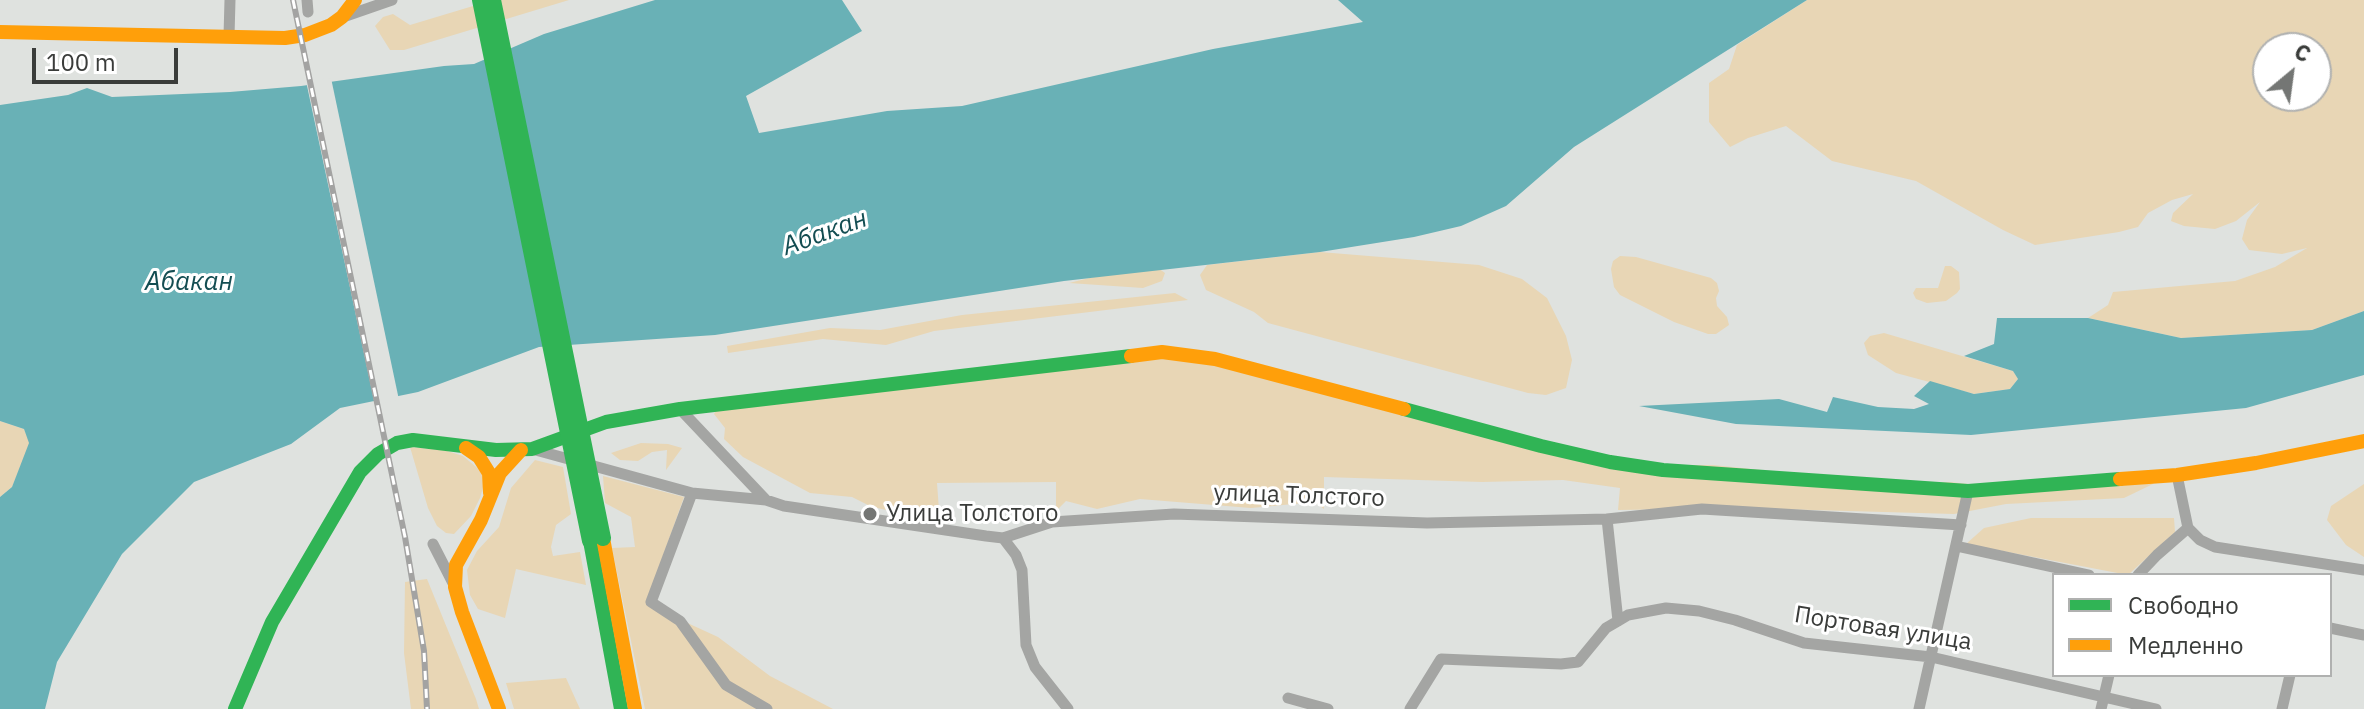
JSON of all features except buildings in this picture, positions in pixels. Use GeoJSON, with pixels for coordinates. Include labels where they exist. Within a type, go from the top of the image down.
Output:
{"type":"FeatureCollection","features":[{"type":"Feature","properties":{"kind":"street"},"geometry":{"type":"LineString","coordinates":[[229,36],[230,0]]}},
{"type":"Feature","properties":{"kind":"street"},"geometry":{"type":"LineString","coordinates":[[342,17],[355,0]]}},
{"type":"Feature","properties":{"kind":"street"},"geometry":{"type":"LineString","coordinates":[[0,32],[293,37],[318,31],[342,17],[392,0]]}},
{"type":"Feature","properties":{"kind":"street"},"geometry":{"type":"LineString","coordinates":[[480,0],[635,709]]}},
{"type":"Feature","properties":{"kind":"street"},"geometry":{"type":"LineString","coordinates":[[493,0],[596,540],[621,709]]}},
{"type":"Feature","properties":{"kind":"street"},"geometry":{"type":"LineString","coordinates":[[455,587],[456,565],[481,520],[500,473],[527,450],[606,422],[680,409],[1162,352],[1215,359],[1541,446],[1663,470],[1968,491],[2177,475],[2268,461],[2364,441]]}},
{"type":"Feature","properties":{"kind":"street"},"geometry":{"type":"LineString","coordinates":[[680,409],[766,500]]}},
{"type":"Feature","properties":{"kind":"street"},"geometry":{"type":"LineString","coordinates":[[235,709],[272,622],[360,472],[378,454],[397,443],[428,440],[464,447],[527,450]]}},
{"type":"Feature","properties":{"kind":"street"},"geometry":{"type":"LineString","coordinates":[[464,447],[479,457],[489,473],[490,497]]}},
{"type":"Feature","properties":{"kind":"street","name":"улица Толстого"},"geometry":{"type":"LineString","coordinates":[[527,450],[692,493],[766,500],[784,506],[1003,538],[1052,522],[1174,514],[1427,523],[1607,519],[1702,509],[1961,525]]}},
{"type":"Feature","properties":{"kind":"street"},"geometry":{"type":"LineString","coordinates":[[2177,475],[2188,528],[2200,540],[2215,547],[2364,570]]}},
{"type":"Feature","properties":{"kind":"street"},"geometry":{"type":"LineString","coordinates":[[1919,709],[1968,491]]}},
{"type":"Feature","properties":{"kind":"street"},"geometry":{"type":"LineString","coordinates":[[692,493],[651,602],[680,621],[726,685],[767,709]]}},
{"type":"Feature","properties":{"kind":"street"},"geometry":{"type":"LineString","coordinates":[[1607,519],[1618,621]]}},
{"type":"Feature","properties":{"kind":"street"},"geometry":{"type":"LineString","coordinates":[[2140,573],[2188,528]]}},
{"type":"Feature","properties":{"kind":"street"},"geometry":{"type":"LineString","coordinates":[[1003,538],[1016,555],[1022,570],[1026,645],[1035,667],[1068,709]]}},
{"type":"Feature","properties":{"kind":"street"},"geometry":{"type":"LineString","coordinates":[[433,544],[455,587],[499,709]]}},
{"type":"Feature","properties":{"kind":"street"},"geometry":{"type":"LineString","coordinates":[[1956,546],[2080,573]]}},
{"type":"Feature","properties":{"kind":"street","name":"Портовая улица"},"geometry":{"type":"LineString","coordinates":[[1410,709],[1441,659],[1578,662],[1606,628],[1628,615],[1666,608],[1699,611],[1735,620],[1804,643],[1931,657],[2102,703],[2156,709]]}},
{"type":"Feature","properties":{"kind":"street"},"geometry":{"type":"LineString","coordinates":[[2332,628],[2364,635]]}},
{"type":"Feature","properties":{"kind":"street"},"geometry":{"type":"LineString","coordinates":[[2102,703],[2108,677]]}},
{"type":"Feature","properties":{"kind":"street"},"geometry":{"type":"LineString","coordinates":[[2282,709],[2290,677]]}},
{"type":"Feature","properties":{"kind":"street"},"geometry":{"type":"LineString","coordinates":[[1288,698],[1328,709]]}},
{"type":"Feature","properties":{"kind":"shaded area"},"geometry":{"type":"Polygon","coordinates":[[[493,0],[569,0],[404,50],[390,50],[375,26],[383,17],[393,14],[410,25],[493,0]]]}},
{"type":"Feature","properties":{"kind":"shaded area"},"geometry":{"type":"Polygon","coordinates":[[[1807,0],[2364,0],[2364,311],[2312,330],[2181,338],[2088,318],[2108,305],[2113,292],[2235,281],[2275,267],[2307,248],[2282,254],[2249,250],[2242,239],[2247,220],[2260,202],[2236,221],[2215,229],[2184,226],[2171,221],[2173,213],[2193,194],[2172,200],[2148,213],[2138,227],[2035,245],[1916,181],[1832,161],[1786,126],[1730,147],[1709,122],[1709,83],[1729,69],[1737,45],[1807,0]]]}},
{"type":"Feature","properties":{"kind":"shaded area"},"geometry":{"type":"Polygon","coordinates":[[[1320,252],[1479,265],[1522,279],[1547,298],[1566,336],[1572,360],[1566,388],[1546,395],[1528,393],[1268,323],[1254,312],[1206,290],[1200,275],[1207,265],[1320,252]]]}},
{"type":"Feature","properties":{"kind":"shaded area"},"geometry":{"type":"Polygon","coordinates":[[[1620,256],[1636,257],[1711,278],[1717,283],[1719,291],[1717,306],[1727,317],[1729,325],[1716,334],[1708,334],[1674,322],[1620,295],[1614,287],[1611,269],[1613,261],[1620,256]]]}},
{"type":"Feature","properties":{"kind":"shaded area"},"geometry":{"type":"Polygon","coordinates":[[[1945,266],[1959,272],[1960,289],[1957,293],[1946,301],[1927,303],[1916,299],[1913,293],[1916,288],[1938,288],[1945,266]]]}},
{"type":"Feature","properties":{"kind":"shaded area"},"geometry":{"type":"Polygon","coordinates":[[[1130,268],[1158,268],[1165,273],[1162,281],[1143,288],[1069,283],[1130,268]]]}},
{"type":"Feature","properties":{"kind":"shaded area"},"geometry":{"type":"Polygon","coordinates":[[[1175,293],[1188,300],[934,331],[886,345],[823,339],[728,353],[727,346],[830,328],[880,330],[962,315],[1175,293]]]}},
{"type":"Feature","properties":{"kind":"shaded area"},"geometry":{"type":"Polygon","coordinates":[[[1884,333],[2013,371],[2018,379],[2010,389],[1974,394],[1896,373],[1868,355],[1864,343],[1870,336],[1884,333]]]}},
{"type":"Feature","properties":{"kind":"shaded area"},"geometry":{"type":"Polygon","coordinates":[[[1191,350],[1471,427],[1644,465],[1713,465],[1896,484],[1950,482],[1995,487],[2155,476],[2153,484],[2124,498],[2006,504],[1954,514],[1743,508],[1618,510],[1620,488],[1563,480],[1482,482],[1324,477],[1324,509],[1315,502],[1251,508],[1140,499],[1097,509],[1066,501],[1056,511],[1056,482],[937,483],[940,524],[870,506],[852,497],[810,493],[743,457],[724,439],[725,428],[714,414],[723,397],[1191,350]]]}},
{"type":"Feature","properties":{"kind":"shaded area"},"geometry":{"type":"Polygon","coordinates":[[[0,421],[24,429],[30,443],[12,487],[0,497],[0,421]]]}},
{"type":"Feature","properties":{"kind":"shaded area"},"geometry":{"type":"Polygon","coordinates":[[[641,443],[682,448],[666,470],[667,450],[652,452],[638,461],[620,460],[611,453],[641,443]]]}},
{"type":"Feature","properties":{"kind":"shaded area"},"geometry":{"type":"Polygon","coordinates":[[[410,447],[444,450],[463,456],[482,472],[484,484],[480,498],[471,516],[454,534],[446,533],[437,526],[428,508],[410,447]]]}},
{"type":"Feature","properties":{"kind":"shaded area"},"geometry":{"type":"Polygon","coordinates":[[[535,460],[563,467],[571,514],[556,525],[551,547],[553,556],[580,552],[586,585],[516,569],[505,618],[478,609],[470,595],[467,570],[477,551],[499,527],[511,488],[535,460]]]}},
{"type":"Feature","properties":{"kind":"shaded area"},"geometry":{"type":"Polygon","coordinates":[[[603,476],[684,497],[646,604],[718,637],[770,676],[833,709],[645,709],[612,548],[635,547],[631,517],[605,503],[603,476]]]}},
{"type":"Feature","properties":{"kind":"shaded area"},"geometry":{"type":"Polygon","coordinates":[[[2364,484],[2364,557],[2346,545],[2327,520],[2331,506],[2364,484]]]}},
{"type":"Feature","properties":{"kind":"shaded area"},"geometry":{"type":"Polygon","coordinates":[[[2031,518],[2174,518],[2175,532],[2130,573],[2118,573],[1966,544],[1984,528],[2031,518]]]}},
{"type":"Feature","properties":{"kind":"shaded area"},"geometry":{"type":"Polygon","coordinates":[[[427,579],[479,709],[411,709],[404,653],[405,582],[427,579]]]}},
{"type":"Feature","properties":{"kind":"shaded area"},"geometry":{"type":"Polygon","coordinates":[[[566,678],[580,709],[514,709],[506,683],[566,678]]]}},
{"type":"Feature","properties":{"kind":"water","name":"Абакан"},"geometry":{"type":"Polygon","coordinates":[[[655,0],[842,0],[862,31],[746,96],[759,133],[887,111],[962,106],[1213,49],[1363,22],[1338,0],[1807,0],[1574,147],[1506,206],[1461,226],[1320,252],[1064,281],[715,335],[539,347],[418,392],[340,408],[291,444],[194,482],[122,554],[57,662],[45,709],[0,709],[0,497],[12,487],[29,443],[24,429],[0,421],[0,105],[68,95],[87,88],[112,97],[230,92],[474,64],[544,34],[655,0]]]}},
{"type":"Feature","properties":{"kind":"water"},"geometry":{"type":"Polygon","coordinates":[[[2364,311],[2364,375],[2246,408],[1971,435],[1736,424],[1639,406],[1779,399],[1827,412],[1833,397],[1878,407],[1914,409],[1929,404],[1914,396],[1930,381],[1974,394],[2010,389],[2018,379],[2013,371],[1964,356],[1994,344],[1997,318],[2088,318],[2181,338],[2312,330],[2364,311]]]}},
{"type":"Feature","properties":{"kind":"pier"},"geometry":{"type":"Polygon","coordinates":[[[331,78],[399,400],[375,405],[306,81],[331,78]]]}},
{"type":"Feature","properties":{"kind":"railway"},"geometry":{"type":"LineString","coordinates":[[293,0],[405,537],[424,651],[427,709]]}},
{"type":"Feature","properties":{"kind":"traffic: fast"},"geometry":{"type":"LineString","coordinates":[[480,0],[590,541]]}},
{"type":"Feature","properties":{"kind":"traffic: fast"},"geometry":{"type":"LineString","coordinates":[[493,0],[603,538]]}},
{"type":"Feature","properties":{"kind":"traffic: fast"},"geometry":{"type":"LineString","coordinates":[[235,709],[272,622],[360,472],[378,454],[397,443],[413,440],[496,450],[532,449],[606,422],[680,409],[1131,356]]}},
{"type":"Feature","properties":{"kind":"traffic: fast"},"geometry":{"type":"LineString","coordinates":[[1404,409],[1541,446],[1663,470],[1968,491],[2120,479]]}},
{"type":"Feature","properties":{"kind":"traffic: fast"},"geometry":{"type":"LineString","coordinates":[[590,541],[621,709]]}},
{"type":"Feature","properties":{"kind":"traffic: slow"},"geometry":{"type":"LineString","coordinates":[[0,32],[285,38],[305,35],[331,25],[355,0]]}},
{"type":"Feature","properties":{"kind":"traffic: slow"},"geometry":{"type":"LineString","coordinates":[[1131,356],[1162,352],[1215,359],[1404,409]]}},
{"type":"Feature","properties":{"kind":"traffic: slow"},"geometry":{"type":"LineString","coordinates":[[2120,479],[2177,475],[2256,463],[2364,441]]}},
{"type":"Feature","properties":{"kind":"traffic: slow"},"geometry":{"type":"LineString","coordinates":[[466,448],[479,457],[489,473],[490,493]]}},
{"type":"Feature","properties":{"kind":"traffic: slow"},"geometry":{"type":"LineString","coordinates":[[499,709],[462,612],[455,587],[456,565],[481,520],[500,473],[521,450]]}},
{"type":"Feature","properties":{"kind":"traffic: slow"},"geometry":{"type":"LineString","coordinates":[[603,538],[635,709]]}},
{"type":"Feature","properties":{"kind":"place","name":"Улица Толстого"},"geometry":{"type":"Point","coordinates":[870,514]}}]}
